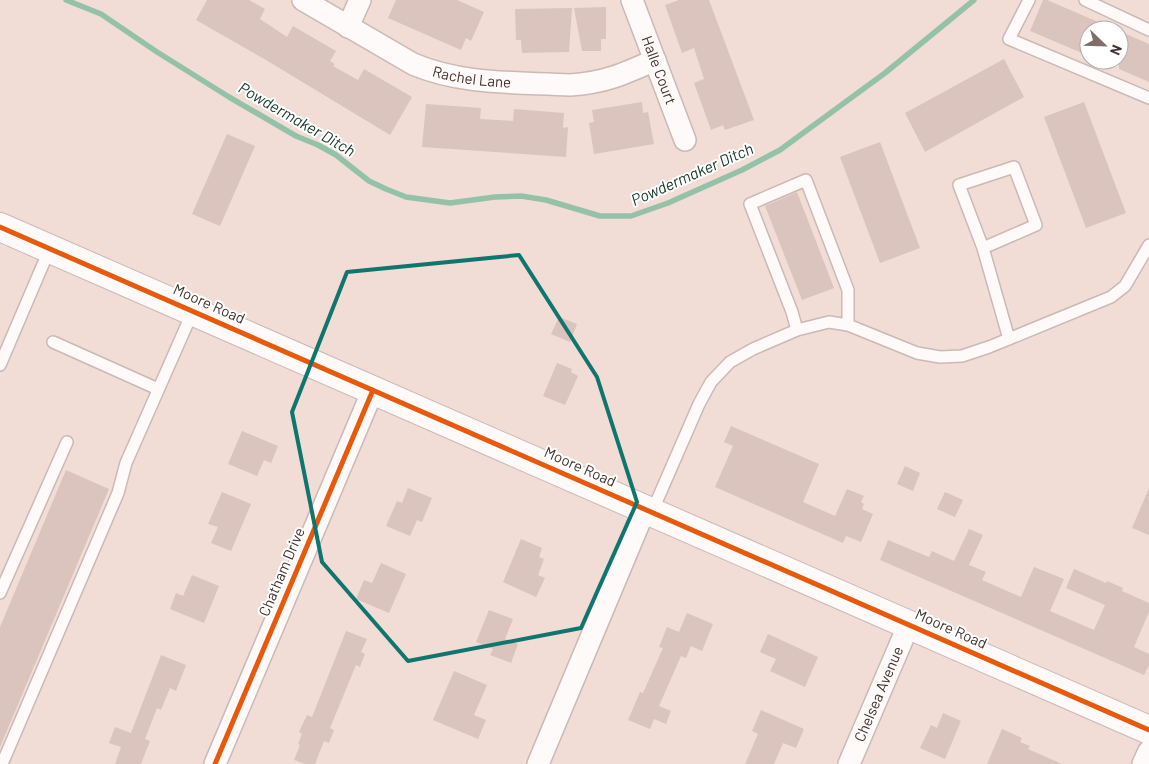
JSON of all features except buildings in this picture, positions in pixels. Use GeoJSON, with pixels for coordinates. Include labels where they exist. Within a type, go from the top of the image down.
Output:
{"type":"FeatureCollection","features":[{"type":"Feature","properties":{"kind":"street","name":"Rachel Lane"},"geometry":{"type":"LineString","coordinates":[[302,0],[413,64],[429,71],[474,80],[570,85],[590,83],[618,77],[655,60]]}},
{"type":"Feature","properties":{"kind":"street"},"geometry":{"type":"LineString","coordinates":[[348,27],[360,0]]}},
{"type":"Feature","properties":{"kind":"street","name":"Halle Court"},"geometry":{"type":"LineString","coordinates":[[632,0],[686,140]]}},
{"type":"Feature","properties":{"kind":"street","name":"Moore Road"},"geometry":{"type":"LineString","coordinates":[[0,227],[1149,730]]}},
{"type":"Feature","properties":{"kind":"street","name":"Chatham Drive"},"geometry":{"type":"LineString","coordinates":[[215,764],[373,390]]}},
{"type":"Feature","properties":{"kind":"street"},"geometry":{"type":"LineString","coordinates":[[538,764],[649,510]]}},
{"type":"Feature","properties":{"kind":"street","name":"Chelsea Avenue"},"geometry":{"type":"LineString","coordinates":[[849,764],[909,624]]}},
{"type":"Feature","properties":{"kind":"street"},"geometry":{"type":"LineString","coordinates":[[1143,764],[1149,751]]}},
{"type":"Feature","properties":{"kind":"lane"},"geometry":{"type":"LineString","coordinates":[[1029,0],[1009,39],[1149,98]]}},
{"type":"Feature","properties":{"kind":"lane"},"geometry":{"type":"LineString","coordinates":[[1085,0],[1149,30]]}},
{"type":"Feature","properties":{"kind":"lane"},"geometry":{"type":"LineString","coordinates":[[983,248],[1036,225],[1014,167],[959,185],[983,248],[1009,339]]}},
{"type":"Feature","properties":{"kind":"lane"},"geometry":{"type":"LineString","coordinates":[[797,330],[792,312],[750,204],[806,180],[848,290],[848,325]]}},
{"type":"Feature","properties":{"kind":"lane"},"geometry":{"type":"LineString","coordinates":[[649,510],[711,382],[730,362],[753,349],[797,330],[829,322],[848,325],[917,352],[940,357],[962,356],[1009,339],[1110,297],[1125,286],[1149,245]]}},
{"type":"Feature","properties":{"kind":"lane"},"geometry":{"type":"LineString","coordinates":[[0,365],[50,248]]}},
{"type":"Feature","properties":{"kind":"lane"},"geometry":{"type":"LineString","coordinates":[[2,764],[118,492],[126,463],[193,311]]}},
{"type":"Feature","properties":{"kind":"lane"},"geometry":{"type":"LineString","coordinates":[[53,342],[158,389]]}},
{"type":"Feature","properties":{"kind":"lane"},"geometry":{"type":"LineString","coordinates":[[0,593],[66,442]]}},
{"type":"Feature","properties":{"kind":"highlighted area"},"geometry":{"type":"Polygon","coordinates":[[[519,255],[597,377],[637,502],[581,628],[408,661],[322,562],[292,412],[347,272],[519,255]]]}},
{"type":"Feature","properties":{"kind":"waterway","name":"Powdermaker Ditch"},"geometry":{"type":"LineString","coordinates":[[66,0],[101,14],[229,97],[296,136],[336,155],[369,181],[386,189],[406,197],[450,203],[495,197],[521,196],[546,200],[600,216],[631,216],[668,203],[742,170],[780,150],[885,73],[974,0]]}},
{"type":"Feature","properties":{"kind":"cycle path"},"geometry":{"type":"LineString","coordinates":[[0,227],[1149,730]]}},
{"type":"Feature","properties":{"kind":"cycle path"},"geometry":{"type":"LineString","coordinates":[[215,764],[373,390]]}}]}
